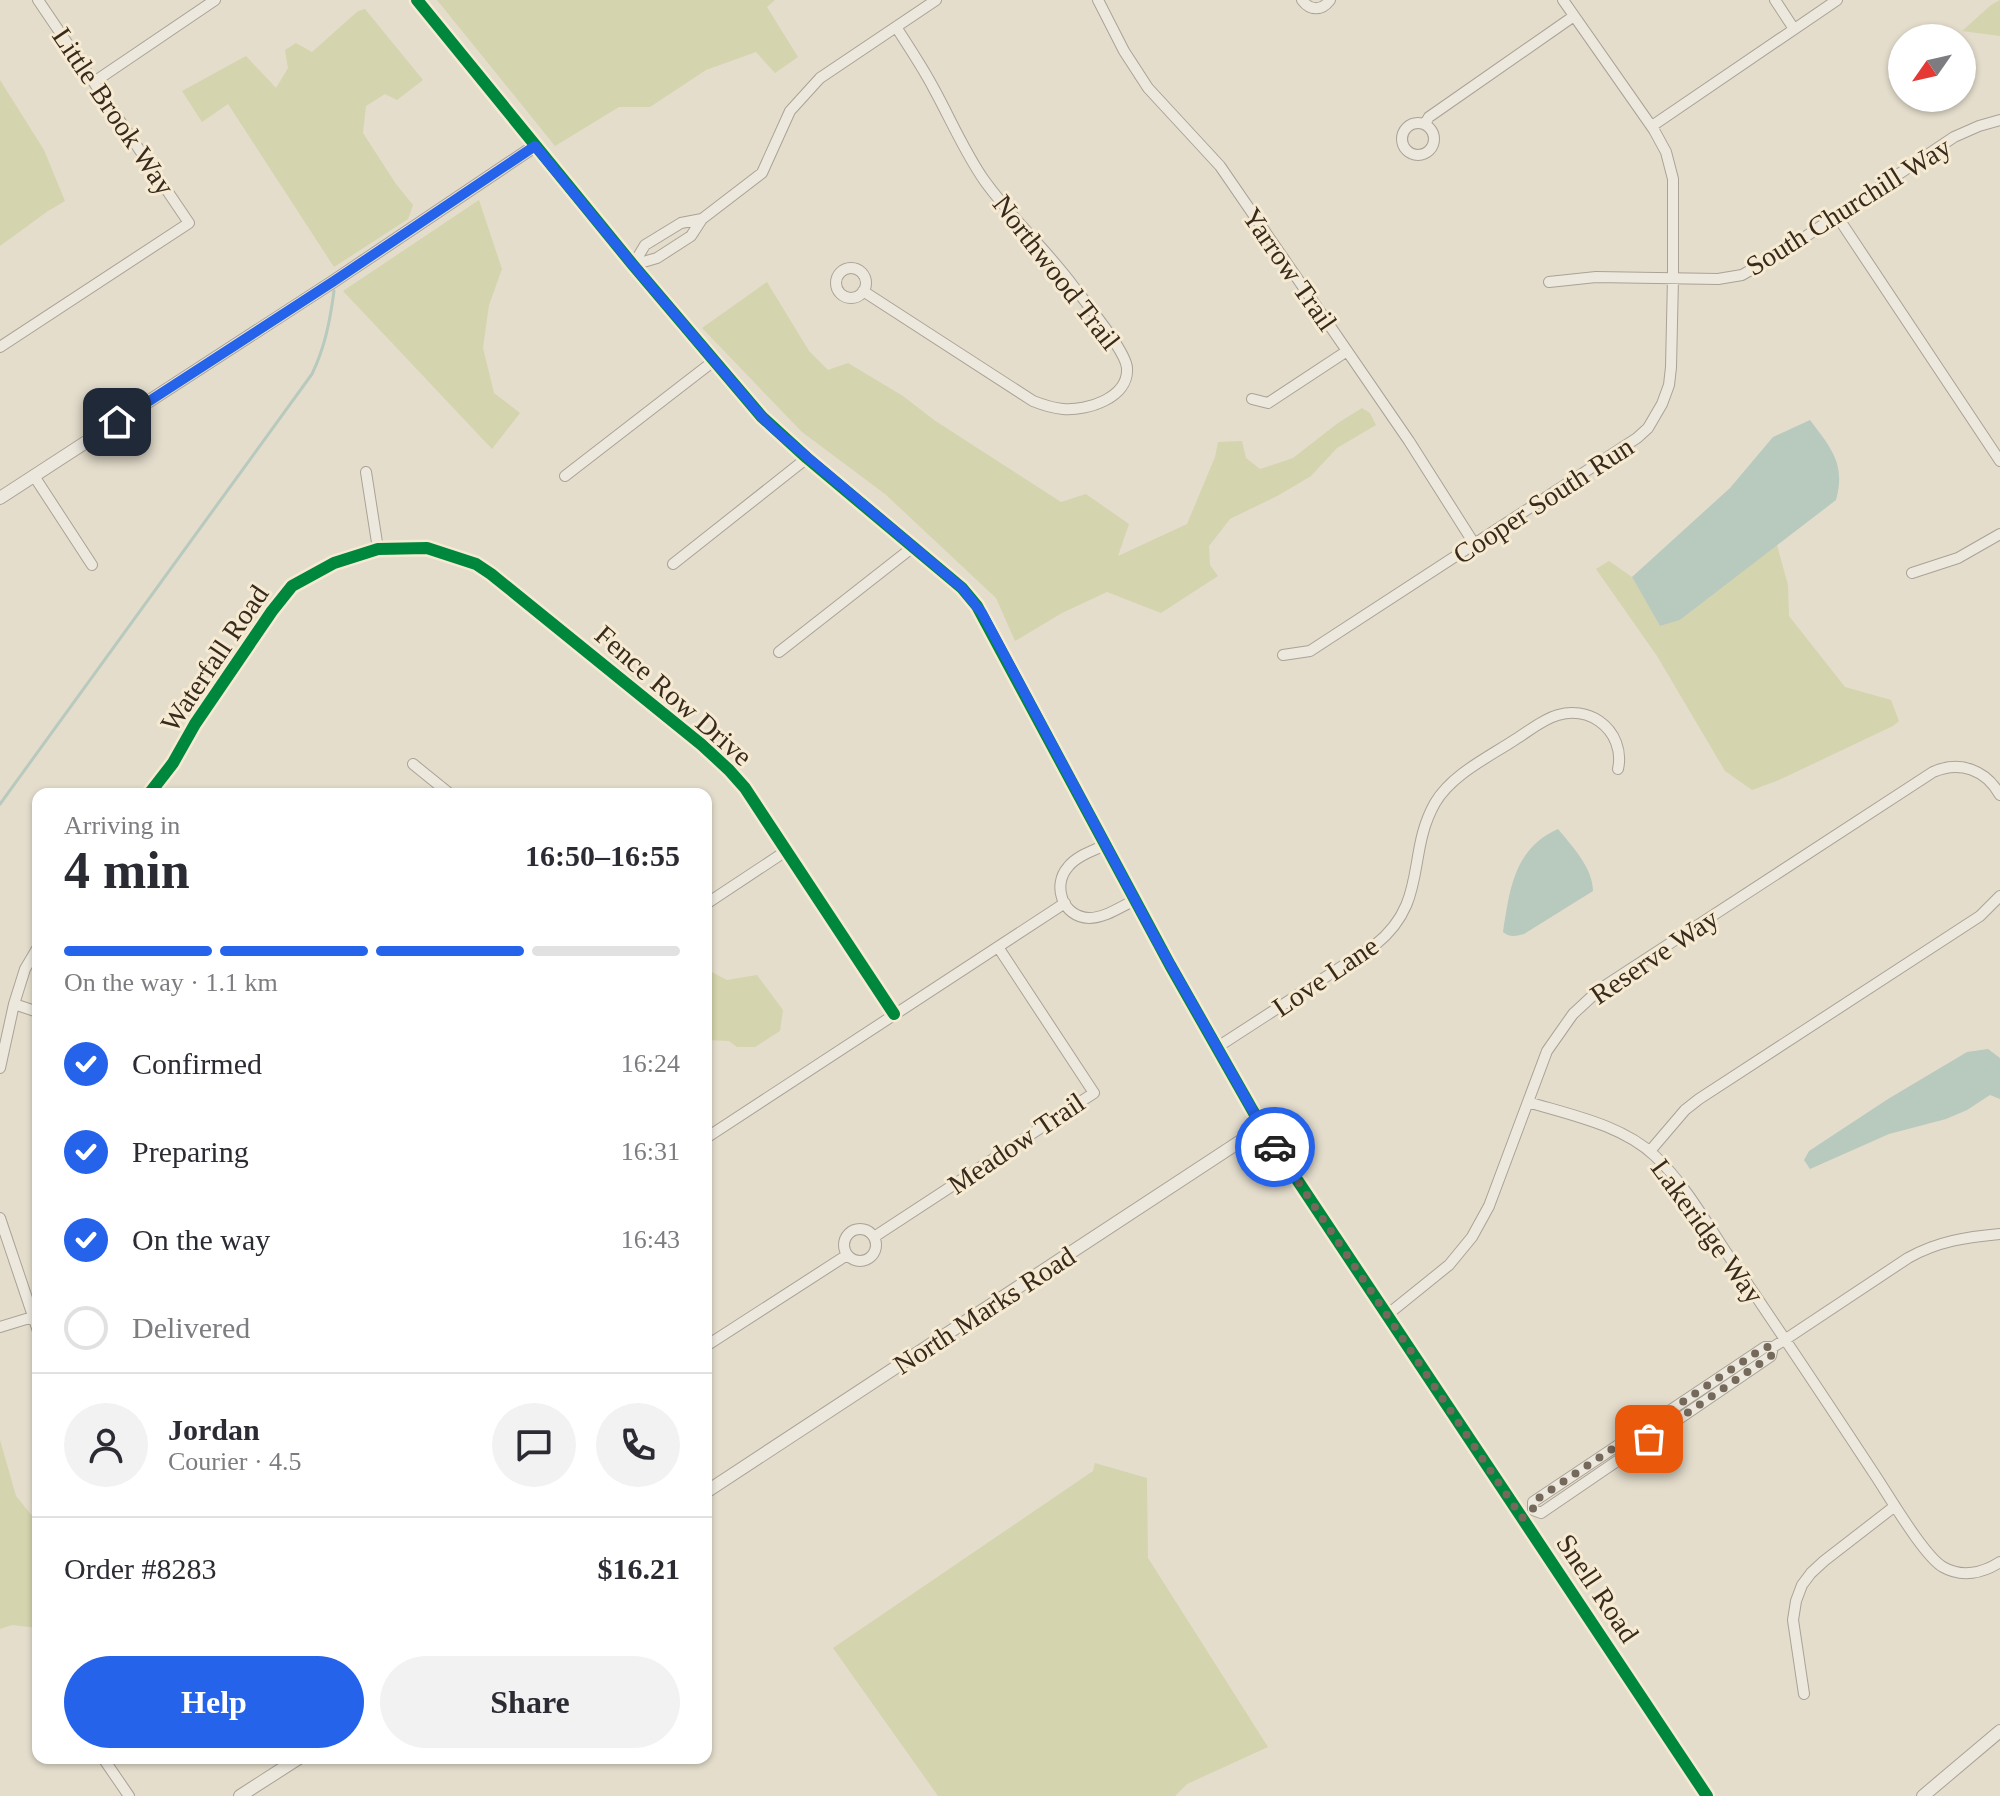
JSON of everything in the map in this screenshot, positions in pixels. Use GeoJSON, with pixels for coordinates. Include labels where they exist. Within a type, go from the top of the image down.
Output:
{"type":"FeatureCollection","features":[{"type":"Feature","properties":{"kind":"street","name":"Little Brook Way"},"geometry":{"type":"LineString","coordinates":[[0,347],[189,223],[38,0]]}},
{"type":"Feature","properties":{"kind":"street"},"geometry":{"type":"LineString","coordinates":[[94,82],[215,0]]}},
{"type":"Feature","properties":{"kind":"street"},"geometry":{"type":"LineString","coordinates":[[417,0],[633,265],[762,417],[962,588],[982,613],[1135,900],[1103,915],[1091,918],[1076,915],[1062,898],[1060,884],[1067,869],[1076,860],[1105,845]]}},
{"type":"Feature","properties":{"kind":"street"},"geometry":{"type":"LineString","coordinates":[[633,265],[657,258],[691,236],[702,219],[762,173],[790,111],[820,78],[936,0]]}},
{"type":"Feature","properties":{"kind":"street","name":"Yarrow Trail"},"geometry":{"type":"LineString","coordinates":[[1098,0],[1124,51],[1148,88],[1220,166],[1409,441],[1475,545]]}},
{"type":"Feature","properties":{"kind":"street"},"geometry":{"type":"LineString","coordinates":[[1302,0],[1309,7],[1316,8],[1330,0]]}},
{"type":"Feature","properties":{"kind":"street","name":"Cooper South Run"},"geometry":{"type":"LineString","coordinates":[[1283,655],[1310,651],[1637,438],[1648,428],[1662,404],[1669,385],[1673,179],[1666,152],[1652,126],[1563,0]]}},
{"type":"Feature","properties":{"kind":"street"},"geometry":{"type":"LineString","coordinates":[[1775,0],[1794,29]]}},
{"type":"Feature","properties":{"kind":"street"},"geometry":{"type":"LineString","coordinates":[[1652,126],[1837,0]]}},
{"type":"Feature","properties":{"kind":"street"},"geometry":{"type":"LineString","coordinates":[[1425,124],[1429,117],[1574,16]]}},
{"type":"Feature","properties":{"kind":"street","name":"Northwood Trail"},"geometry":{"type":"LineString","coordinates":[[863,291],[1033,401],[1065,409],[1091,406],[1115,394],[1126,378],[1127,369],[1122,354],[1091,309],[1000,201],[971,161],[934,88],[896,27]]}},
{"type":"Feature","properties":{"kind":"street","name":"South Churchill Way"},"geometry":{"type":"LineString","coordinates":[[1549,282],[1596,277],[1718,279],[1742,275],[1954,137],[2000,120]]}},
{"type":"Feature","properties":{"kind":"street"},"geometry":{"type":"LineString","coordinates":[[0,498],[535,146]]}},
{"type":"Feature","properties":{"kind":"street"},"geometry":{"type":"LineString","coordinates":[[1837,216],[2000,461]]}},
{"type":"Feature","properties":{"kind":"street"},"geometry":{"type":"LineString","coordinates":[[633,265],[645,245],[681,223],[702,219]]}},
{"type":"Feature","properties":{"kind":"street"},"geometry":{"type":"LineString","coordinates":[[1252,399],[1268,403],[1347,351]]}},
{"type":"Feature","properties":{"kind":"street"},"geometry":{"type":"LineString","coordinates":[[565,476],[715,360]]}},
{"type":"Feature","properties":{"kind":"street"},"geometry":{"type":"LineString","coordinates":[[673,564],[807,458]]}},
{"type":"Feature","properties":{"kind":"street"},"geometry":{"type":"LineString","coordinates":[[366,472],[378,549]]}},
{"type":"Feature","properties":{"kind":"street"},"geometry":{"type":"LineString","coordinates":[[34,476],[92,565]]}},
{"type":"Feature","properties":{"kind":"street"},"geometry":{"type":"LineString","coordinates":[[1912,573],[1958,558],[2000,534]]}},
{"type":"Feature","properties":{"kind":"street"},"geometry":{"type":"LineString","coordinates":[[779,652],[913,547]]}},
{"type":"Feature","properties":{"kind":"street","name":"Fence Row Drive"},"geometry":{"type":"LineString","coordinates":[[378,549],[427,548],[476,564],[721,762],[745,788],[894,1014]]}},
{"type":"Feature","properties":{"kind":"street","name":"Waterfall Road"},"geometry":{"type":"LineString","coordinates":[[154,788],[292,586],[334,563],[378,549]]}},
{"type":"Feature","properties":{"kind":"street","name":"Love Lane"},"geometry":{"type":"LineString","coordinates":[[1216,1048],[1389,933],[1409,901],[1433,808],[1444,791],[1463,774],[1543,722],[1561,714],[1574,713],[1594,719],[1609,730],[1619,749],[1618,769]]}},
{"type":"Feature","properties":{"kind":"street"},"geometry":{"type":"LineString","coordinates":[[413,764],[443,788]]}},
{"type":"Feature","properties":{"kind":"street","name":"Reserve Way"},"geometry":{"type":"LineString","coordinates":[[1387,1315],[1440,1274],[1472,1237],[1489,1206],[1547,1051],[1581,1005],[1600,989],[1938,770],[1960,766],[1976,771],[1985,776],[2000,795]]}},
{"type":"Feature","properties":{"kind":"street"},"geometry":{"type":"LineString","coordinates":[[712,900],[786,851]]}},
{"type":"Feature","properties":{"kind":"street"},"geometry":{"type":"LineString","coordinates":[[1650,1151],[1685,1110],[1699,1099],[1980,916],[2000,896]]}},
{"type":"Feature","properties":{"kind":"street","name":"Snell Road"},"geometry":{"type":"LineString","coordinates":[[1135,900],[1262,1127],[1387,1315],[1528,1514],[1707,1796]]}},
{"type":"Feature","properties":{"kind":"street"},"geometry":{"type":"LineString","coordinates":[[712,1134],[1065,903]]}},
{"type":"Feature","properties":{"kind":"street","name":"Meadow Trail"},"geometry":{"type":"LineString","coordinates":[[874,1237],[1094,1093],[998,947]]}},
{"type":"Feature","properties":{"kind":"street"},"geometry":{"type":"LineString","coordinates":[[0,1068],[14,1004],[32,957]]}},
{"type":"Feature","properties":{"kind":"street"},"geometry":{"type":"LineString","coordinates":[[14,1004],[32,1010]]}},
{"type":"Feature","properties":{"kind":"street","name":"Lakeridge Way"},"geometry":{"type":"LineString","coordinates":[[1528,1102],[1608,1128],[1650,1151],[1682,1188],[1935,1561],[1947,1569],[1969,1573],[2000,1562]]}},
{"type":"Feature","properties":{"kind":"street","name":"North Marks Road"},"geometry":{"type":"LineString","coordinates":[[712,1488],[1262,1127]]}},
{"type":"Feature","properties":{"kind":"street"},"geometry":{"type":"LineString","coordinates":[[0,1218],[32,1306]]}},
{"type":"Feature","properties":{"kind":"street","name":"Meadow Trail"},"geometry":{"type":"LineString","coordinates":[[867,1230],[874,1237],[876,1249],[871,1258],[862,1262],[847,1255],[844,1242],[850,1232],[867,1230]]}},
{"type":"Feature","properties":{"kind":"street"},"geometry":{"type":"LineString","coordinates":[[1528,1514],[1533,1502],[1765,1347],[1773,1347],[1786,1339],[1918,1252],[1949,1241],[2000,1234]]}},
{"type":"Feature","properties":{"kind":"street","name":"Meadow Trail"},"geometry":{"type":"LineString","coordinates":[[712,1342],[847,1255]]}},
{"type":"Feature","properties":{"kind":"street"},"geometry":{"type":"LineString","coordinates":[[0,1327],[32,1318]]}},
{"type":"Feature","properties":{"kind":"street"},"geometry":{"type":"LineString","coordinates":[[1804,1694],[1793,1620],[1802,1585],[1824,1561],[1895,1506]]}},
{"type":"Feature","properties":{"kind":"street"},"geometry":{"type":"LineString","coordinates":[[1923,1796],[2000,1731]]}},
{"type":"Feature","properties":{"kind":"street"},"geometry":{"type":"LineString","coordinates":[[107,1764],[129,1796]]}},
{"type":"Feature","properties":{"kind":"street"},"geometry":{"type":"LineString","coordinates":[[240,1796],[290,1764]]}},
{"type":"Feature","properties":{"kind":"green space"},"geometry":{"type":"Polygon","coordinates":[[[437,0],[775,0],[767,7],[798,57],[775,73],[756,52],[706,70],[650,107],[619,107],[555,146],[437,0]]]}},
{"type":"Feature","properties":{"kind":"green space"},"geometry":{"type":"Polygon","coordinates":[[[2000,0],[2000,36],[1976,33],[1976,24],[1970,24],[2000,0]]]}},
{"type":"Feature","properties":{"kind":"green space"},"geometry":{"type":"Polygon","coordinates":[[[365,9],[423,80],[397,100],[385,94],[366,106],[363,133],[413,205],[408,219],[334,267],[228,104],[202,122],[182,91],[246,56],[276,88],[288,68],[285,50],[296,43],[312,52],[358,11],[365,9]]]}},
{"type":"Feature","properties":{"kind":"green space"},"geometry":{"type":"Polygon","coordinates":[[[0,80],[44,150],[65,201],[0,246],[0,80]]]}},
{"type":"Feature","properties":{"kind":"green space"},"geometry":{"type":"Polygon","coordinates":[[[479,200],[502,269],[489,305],[483,348],[494,393],[520,413],[492,449],[343,291],[479,200]]]}},
{"type":"Feature","properties":{"kind":"green space"},"geometry":{"type":"Polygon","coordinates":[[[767,282],[809,351],[828,370],[848,363],[903,396],[934,420],[1061,502],[1086,494],[1129,524],[1118,556],[1187,524],[1215,457],[1218,442],[1242,441],[1246,458],[1260,469],[1293,458],[1362,408],[1370,413],[1376,425],[1337,448],[1311,476],[1230,519],[1209,546],[1210,565],[1218,576],[1161,613],[1107,592],[1062,613],[1015,641],[996,598],[885,494],[802,432],[702,328],[767,282]]]}},
{"type":"Feature","properties":{"kind":"green space"},"geometry":{"type":"Polygon","coordinates":[[[1777,545],[1788,585],[1789,616],[1845,687],[1891,700],[1899,721],[1779,780],[1752,790],[1725,771],[1657,656],[1596,569],[1609,561],[1632,577],[1660,626],[1680,620],[1777,545]]]}},
{"type":"Feature","properties":{"kind":"green space"},"geometry":{"type":"Polygon","coordinates":[[[712,972],[727,980],[757,975],[783,1010],[780,1031],[755,1047],[737,1047],[729,1041],[712,1040],[712,972]]]}},
{"type":"Feature","properties":{"kind":"green space"},"geometry":{"type":"Polygon","coordinates":[[[0,1440],[16,1496],[32,1516],[32,1627],[12,1625],[0,1629],[0,1440]]]}},
{"type":"Feature","properties":{"kind":"green space"},"geometry":{"type":"Polygon","coordinates":[[[1095,1463],[1147,1478],[1148,1558],[1268,1747],[1187,1784],[1175,1796],[938,1796],[833,1648],[1093,1471],[1095,1463]]]}},
{"type":"Feature","properties":{"kind":"shaded area"},"geometry":{"type":"Polygon","coordinates":[[[1810,420],[1830,448],[1838,466],[1836,500],[1680,620],[1660,626],[1632,577],[1730,488],[1773,437],[1810,420]]]}},
{"type":"Feature","properties":{"kind":"shaded area"},"geometry":{"type":"Polygon","coordinates":[[[1558,829],[1586,866],[1593,891],[1524,934],[1506,934],[1503,932],[1512,885],[1523,859],[1543,837],[1558,829]]]}},
{"type":"Feature","properties":{"kind":"shaded area"},"geometry":{"type":"Polygon","coordinates":[[[1988,1049],[2000,1058],[2000,1099],[1990,1095],[1946,1119],[1889,1134],[1810,1169],[1804,1160],[1809,1151],[1888,1099],[1967,1052],[1988,1049]]]}},
{"type":"Feature","properties":{"kind":"waterway"},"geometry":{"type":"LineString","coordinates":[[0,804],[312,374],[326,334],[334,291]]}},
{"type":"Feature","properties":{"kind":"cycle path"},"geometry":{"type":"LineString","coordinates":[[417,0],[633,265],[762,417],[962,588],[977,606],[1170,965],[1262,1127],[1707,1796]]}},
{"type":"Feature","properties":{"kind":"cycle path"},"geometry":{"type":"LineString","coordinates":[[154,788],[292,586],[334,563],[378,549],[427,548],[476,564],[491,574],[729,770],[745,788],[894,1014]]}},
{"type":"Feature","properties":{"kind":"way so far"},"geometry":{"type":"LineString","coordinates":[[1275,1147],[1522,1518],[1533,1510],[1533,1502],[1765,1347],[1773,1347],[1771,1356],[1649,1439]]}},
{"type":"Feature","properties":{"kind":"route"},"geometry":{"type":"LineString","coordinates":[[117,422],[535,146],[762,417],[971,598],[982,613],[1185,993],[1275,1147]]}}]}
